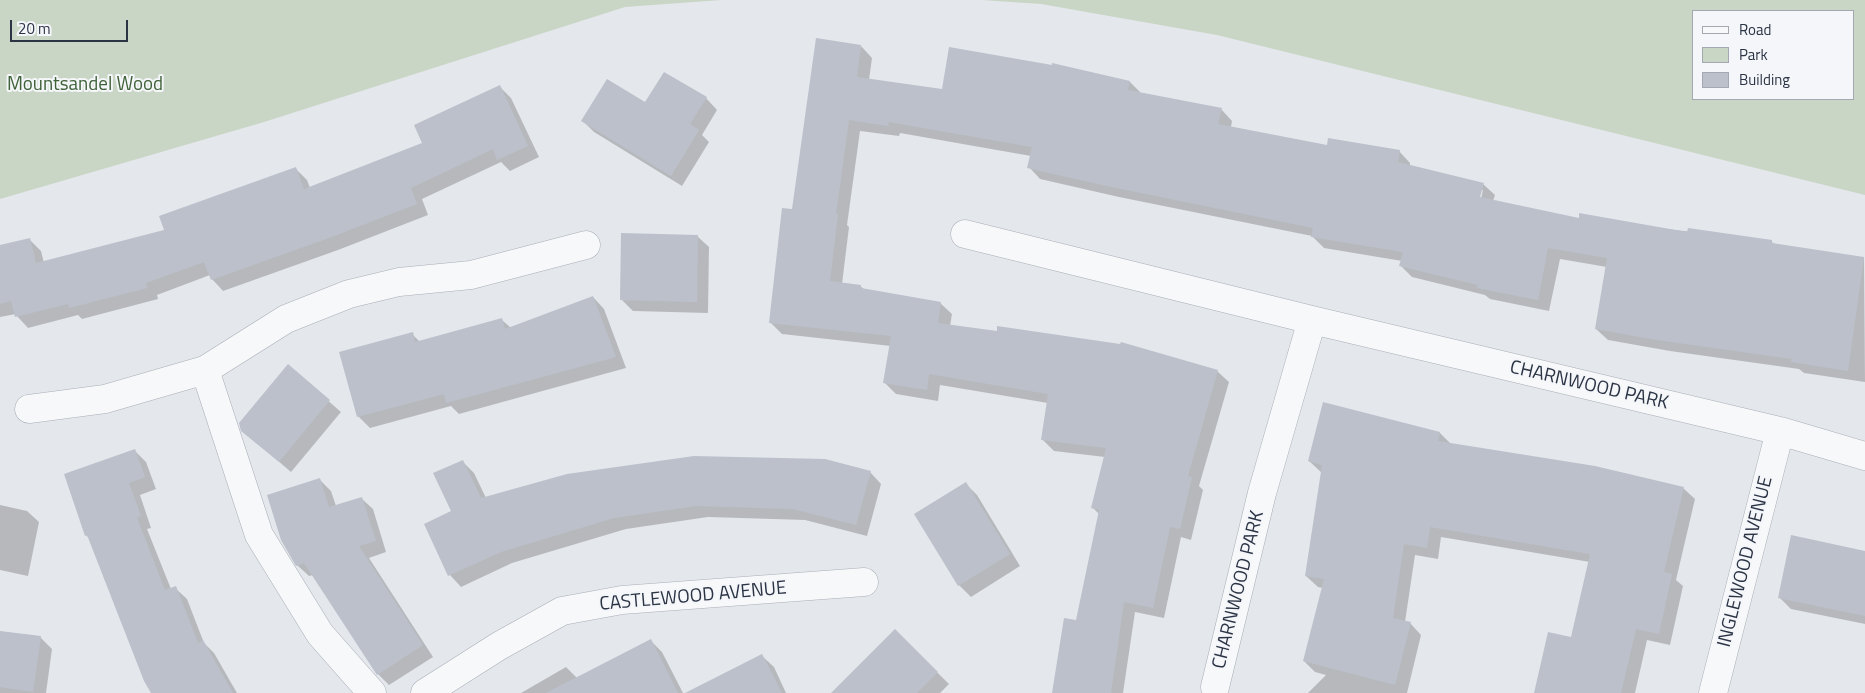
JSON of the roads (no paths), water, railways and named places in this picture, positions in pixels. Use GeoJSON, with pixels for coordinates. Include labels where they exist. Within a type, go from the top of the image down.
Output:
{"type":"FeatureCollection","features":[{"type":"Feature","properties":{"kind":"street","name":"CHARNWOOD PARK"},"geometry":{"type":"LineString","coordinates":[[965,234],[1312,320],[1780,431],[1865,456]]}},
{"type":"Feature","properties":{"kind":"street"},"geometry":{"type":"LineString","coordinates":[[29,409],[105,399],[204,370],[286,319],[349,294],[399,282],[471,275],[586,245]]}},
{"type":"Feature","properties":{"kind":"street","name":"CHARNWOOD PARK"},"geometry":{"type":"LineString","coordinates":[[1215,687],[1262,493],[1312,320]]}},
{"type":"Feature","properties":{"kind":"street"},"geometry":{"type":"LineString","coordinates":[[204,370],[259,535],[320,634],[372,693]]}},
{"type":"Feature","properties":{"kind":"street","name":"INGLEWOOD AVENUE"},"geometry":{"type":"LineString","coordinates":[[1712,693],[1780,431]]}},
{"type":"Feature","properties":{"kind":"street","name":"CASTLEWOOD AVENUE"},"geometry":{"type":"LineString","coordinates":[[425,693],[499,646],[562,612],[622,600],[864,582]]}},
{"type":"Feature","properties":{"kind":"park label","name":"Mountsandel Wood"},"geometry":{"type":"Point","coordinates":[85,85]}}]}
